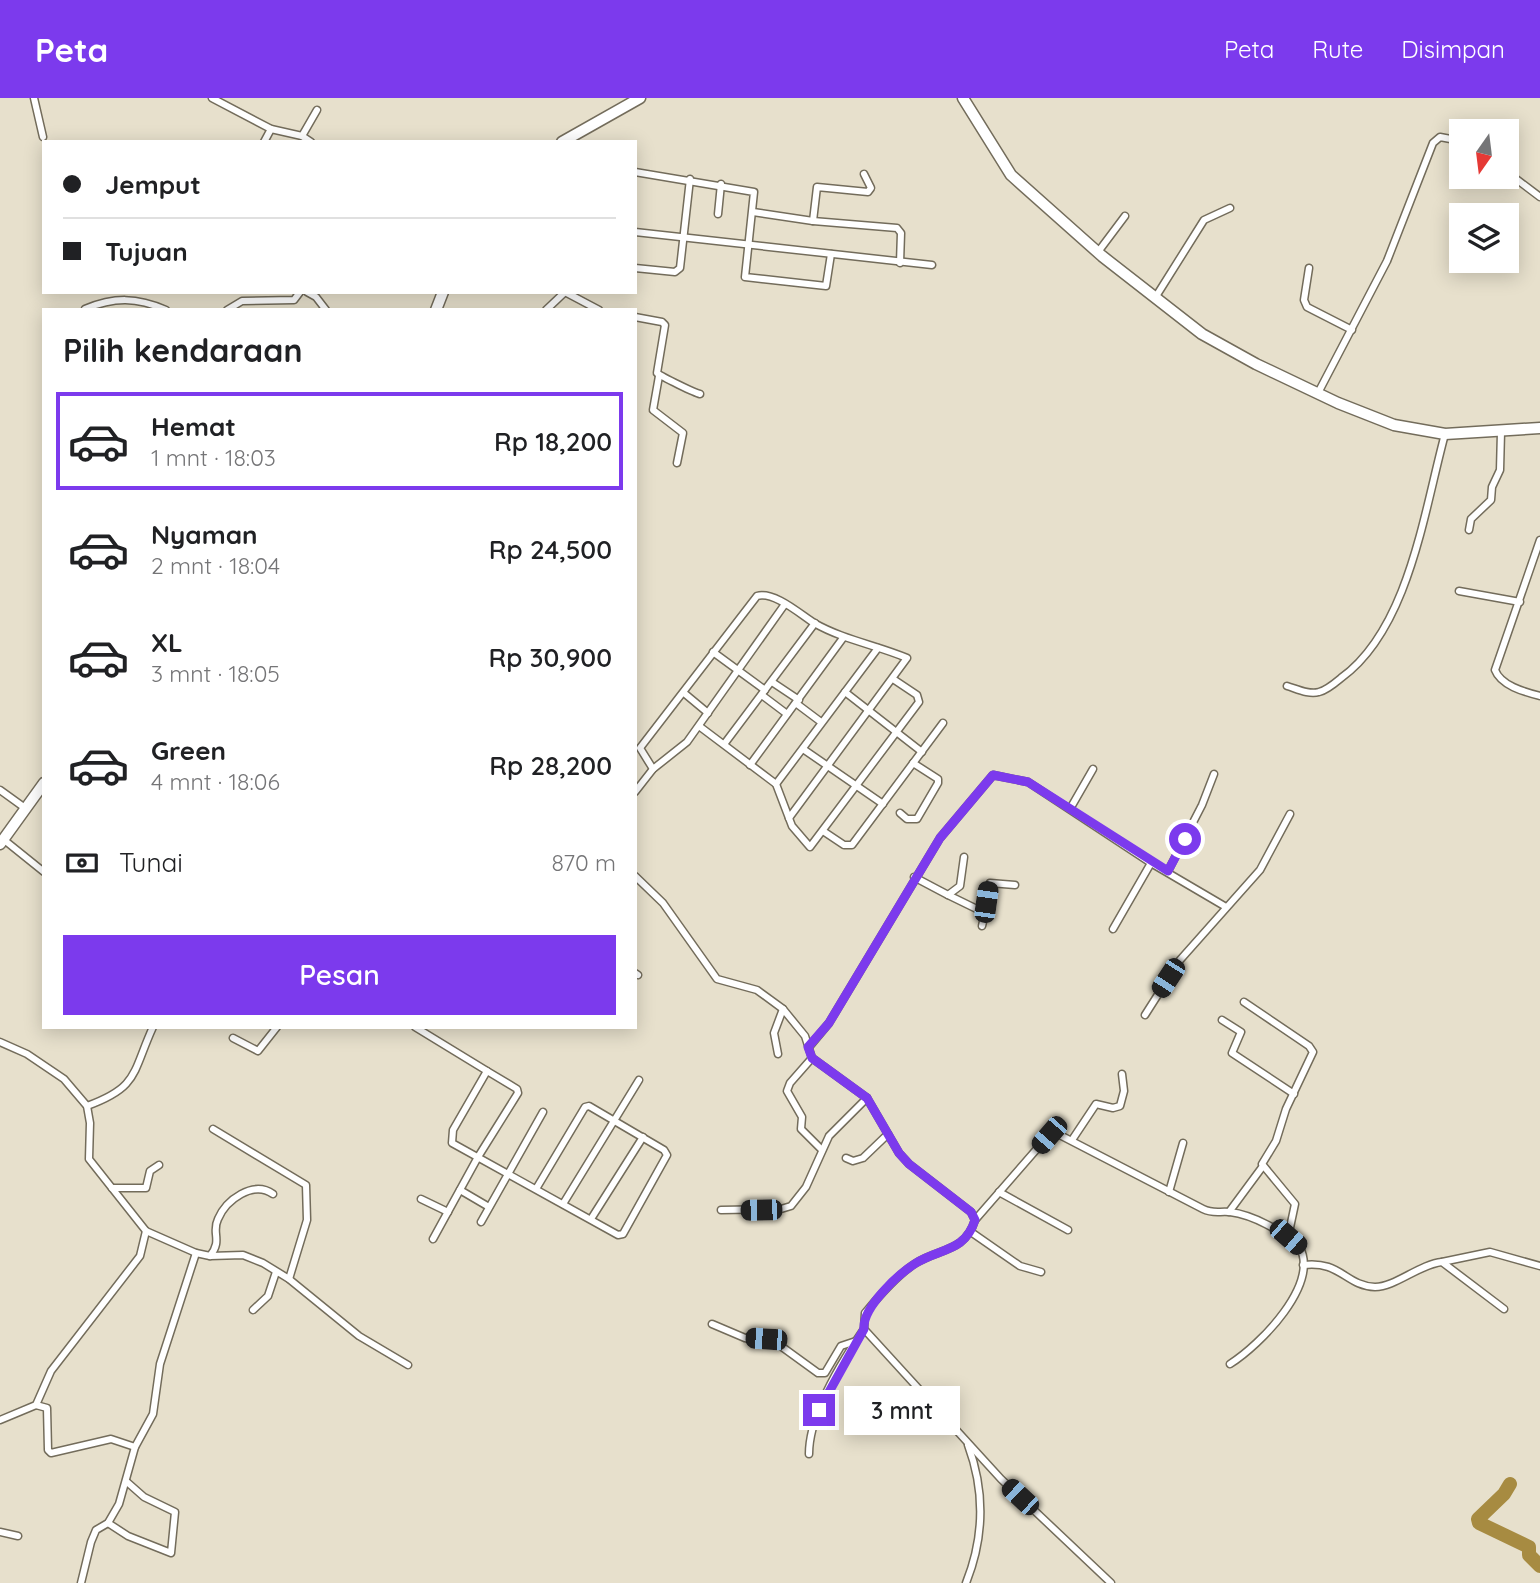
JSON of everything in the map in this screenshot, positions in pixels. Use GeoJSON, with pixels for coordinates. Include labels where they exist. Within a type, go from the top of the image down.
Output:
{"type":"FeatureCollection","features":[{"type":"Feature","properties":{"kind":"main road"},"geometry":{"type":"LineString","coordinates":[[567,140],[640,98]]}},
{"type":"Feature","properties":{"kind":"main road"},"geometry":{"type":"LineString","coordinates":[[962,98],[1004,168],[1051,213],[1202,334],[1256,364],[1394,425],[1445,434],[1540,428]]}},
{"type":"Feature","properties":{"kind":"main road"},"geometry":{"type":"LineString","coordinates":[[2,842],[42,786]]}},
{"type":"Feature","properties":{"kind":"street"},"geometry":{"type":"LineString","coordinates":[[34,98],[43,137]]}},
{"type":"Feature","properties":{"kind":"street"},"geometry":{"type":"LineString","coordinates":[[212,98],[271,129],[302,136],[308,140]]}},
{"type":"Feature","properties":{"kind":"street"},"geometry":{"type":"LineString","coordinates":[[302,136],[317,110]]}},
{"type":"Feature","properties":{"kind":"street"},"geometry":{"type":"LineString","coordinates":[[265,140],[271,129]]}},
{"type":"Feature","properties":{"kind":"street"},"geometry":{"type":"LineString","coordinates":[[1318,393],[1387,261],[1433,143],[1440,137],[1449,139]]}},
{"type":"Feature","properties":{"kind":"street"},"geometry":{"type":"LineString","coordinates":[[637,172],[721,184],[754,192],[745,277],[826,286],[831,254]]}},
{"type":"Feature","properties":{"kind":"street"},"geometry":{"type":"LineString","coordinates":[[813,221],[817,187],[868,191],[871,188],[864,174]]}},
{"type":"Feature","properties":{"kind":"street"},"geometry":{"type":"LineString","coordinates":[[637,268],[675,272],[680,268],[690,179]]}},
{"type":"Feature","properties":{"kind":"street"},"geometry":{"type":"LineString","coordinates":[[1519,181],[1540,197]]}},
{"type":"Feature","properties":{"kind":"street"},"geometry":{"type":"LineString","coordinates":[[718,214],[721,184]]}},
{"type":"Feature","properties":{"kind":"street"},"geometry":{"type":"LineString","coordinates":[[1155,298],[1204,220],[1230,208]]}},
{"type":"Feature","properties":{"kind":"street"},"geometry":{"type":"LineString","coordinates":[[753,212],[813,221],[897,228],[901,233],[900,263]]}},
{"type":"Feature","properties":{"kind":"street"},"geometry":{"type":"LineString","coordinates":[[1098,252],[1125,216]]}},
{"type":"Feature","properties":{"kind":"street"},"geometry":{"type":"LineString","coordinates":[[637,232],[932,265]]}},
{"type":"Feature","properties":{"kind":"street"},"geometry":{"type":"LineString","coordinates":[[1309,268],[1304,300],[1307,306],[1352,330]]}},
{"type":"Feature","properties":{"kind":"street"},"geometry":{"type":"LineString","coordinates":[[231,308],[249,300],[291,301],[298,294]]}},
{"type":"Feature","properties":{"kind":"street"},"geometry":{"type":"LineString","coordinates":[[311,294],[324,308]]}},
{"type":"Feature","properties":{"kind":"street"},"geometry":{"type":"LineString","coordinates":[[548,308],[563,294]]}},
{"type":"Feature","properties":{"kind":"street"},"geometry":{"type":"LineString","coordinates":[[569,294],[595,308]]}},
{"type":"Feature","properties":{"kind":"street"},"geometry":{"type":"LineString","coordinates":[[87,308],[107,300],[138,299],[161,308]]}},
{"type":"Feature","properties":{"kind":"street"},"geometry":{"type":"LineString","coordinates":[[637,317],[665,324],[656,369],[659,376],[653,410],[683,433],[677,463]]}},
{"type":"Feature","properties":{"kind":"street"},"geometry":{"type":"LineString","coordinates":[[659,376],[700,394]]}},
{"type":"Feature","properties":{"kind":"street"},"geometry":{"type":"LineString","coordinates":[[1469,530],[1471,519],[1492,500],[1490,492],[1500,470],[1501,432]]}},
{"type":"Feature","properties":{"kind":"street"},"geometry":{"type":"LineString","coordinates":[[1287,686],[1311,693],[1323,691],[1349,673],[1380,640],[1396,609],[1445,434]]}},
{"type":"Feature","properties":{"kind":"street"},"geometry":{"type":"LineString","coordinates":[[1540,540],[1496,673],[1520,690],[1540,696]]}},
{"type":"Feature","properties":{"kind":"street"},"geometry":{"type":"LineString","coordinates":[[1531,566],[1540,567]]}},
{"type":"Feature","properties":{"kind":"street"},"geometry":{"type":"LineString","coordinates":[[1459,591],[1520,602]]}},
{"type":"Feature","properties":{"kind":"street"},"geometry":{"type":"LineString","coordinates":[[652,771],[640,748],[758,594],[785,604],[843,638],[907,658],[828,769],[789,818]]}},
{"type":"Feature","properties":{"kind":"street"},"geometry":{"type":"LineString","coordinates":[[637,790],[652,771],[681,748],[699,726],[785,604]]}},
{"type":"Feature","properties":{"kind":"street"},"geometry":{"type":"LineString","coordinates":[[725,743],[815,623]]}},
{"type":"Feature","properties":{"kind":"street"},"geometry":{"type":"LineString","coordinates":[[750,765],[843,638]]}},
{"type":"Feature","properties":{"kind":"street"},"geometry":{"type":"LineString","coordinates":[[776,784],[878,648]]}},
{"type":"Feature","properties":{"kind":"street"},"geometry":{"type":"LineString","coordinates":[[713,652],[787,714]]}},
{"type":"Feature","properties":{"kind":"street"},"geometry":{"type":"LineString","coordinates":[[699,726],[776,784],[789,818],[807,847],[812,846],[919,700],[893,679]]}},
{"type":"Feature","properties":{"kind":"street"},"geometry":{"type":"LineString","coordinates":[[772,682],[821,722]]}},
{"type":"Feature","properties":{"kind":"street"},"geometry":{"type":"LineString","coordinates":[[845,692],[922,752]]}},
{"type":"Feature","properties":{"kind":"street"},"geometry":{"type":"LineString","coordinates":[[684,693],[708,713]]}},
{"type":"Feature","properties":{"kind":"street"},"geometry":{"type":"LineString","coordinates":[[823,831],[844,845],[852,845],[943,723]]}},
{"type":"Feature","properties":{"kind":"street"},"geometry":{"type":"LineString","coordinates":[[803,749],[828,769],[883,804]]}},
{"type":"Feature","properties":{"kind":"street"},"geometry":{"type":"LineString","coordinates":[[900,813],[907,819],[917,819],[939,783],[938,779],[913,763]]}},
{"type":"Feature","properties":{"kind":"street"},"geometry":{"type":"LineString","coordinates":[[1070,809],[1093,769]]}},
{"type":"Feature","properties":{"kind":"street"},"geometry":{"type":"LineString","coordinates":[[1168,871],[1202,805],[1213,774]]}},
{"type":"Feature","properties":{"kind":"street"},"geometry":{"type":"LineString","coordinates":[[808,1047],[829,1023],[914,877],[940,838],[989,777],[999,775],[1028,782],[1151,863],[1226,907]]}},
{"type":"Feature","properties":{"kind":"street"},"geometry":{"type":"LineString","coordinates":[[0,790],[25,808]]}},
{"type":"Feature","properties":{"kind":"street"},"geometry":{"type":"LineString","coordinates":[[1145,1015],[1180,960],[1260,870],[1290,814]]}},
{"type":"Feature","properties":{"kind":"street"},"geometry":{"type":"LineString","coordinates":[[2,842],[42,871]]}},
{"type":"Feature","properties":{"kind":"street"},"geometry":{"type":"LineString","coordinates":[[948,895],[960,886],[964,857]]}},
{"type":"Feature","properties":{"kind":"street"},"geometry":{"type":"LineString","coordinates":[[1113,929],[1151,863]]}},
{"type":"Feature","properties":{"kind":"street"},"geometry":{"type":"LineString","coordinates":[[914,877],[985,913]]}},
{"type":"Feature","properties":{"kind":"street"},"geometry":{"type":"LineString","coordinates":[[637,878],[663,903],[717,979],[757,990],[783,1009],[805,1035],[812,1058],[867,1098],[909,1164],[971,1212],[975,1220]]}},
{"type":"Feature","properties":{"kind":"street"},"geometry":{"type":"LineString","coordinates":[[982,926],[990,883],[1015,885]]}},
{"type":"Feature","properties":{"kind":"street"},"geometry":{"type":"LineString","coordinates":[[1229,1212],[1263,1166],[1313,1051],[1244,1002]]}},
{"type":"Feature","properties":{"kind":"street"},"geometry":{"type":"LineString","coordinates":[[778,1054],[773,1040],[783,1009]]}},
{"type":"Feature","properties":{"kind":"street"},"geometry":{"type":"LineString","coordinates":[[1222,1020],[1241,1032],[1232,1053],[1294,1094]]}},
{"type":"Feature","properties":{"kind":"street"},"geometry":{"type":"LineString","coordinates":[[86,1106],[114,1096],[124,1089],[140,1062],[152,1029]]}},
{"type":"Feature","properties":{"kind":"street"},"geometry":{"type":"LineString","coordinates":[[233,1038],[258,1051],[275,1029]]}},
{"type":"Feature","properties":{"kind":"street"},"geometry":{"type":"LineString","coordinates":[[418,1029],[518,1091],[433,1238]]}},
{"type":"Feature","properties":{"kind":"street"},"geometry":{"type":"LineString","coordinates":[[0,1042],[27,1054],[64,1079],[86,1106],[90,1123],[87,1146],[89,1159],[146,1230],[196,1253],[210,1256],[243,1255],[276,1272],[289,1279],[359,1336],[408,1365]]}},
{"type":"Feature","properties":{"kind":"street"},"geometry":{"type":"LineString","coordinates":[[812,1058],[790,1083],[787,1091],[802,1117],[801,1129],[822,1150]]}},
{"type":"Feature","properties":{"kind":"street"},"geometry":{"type":"LineString","coordinates":[[487,1071],[450,1136],[452,1143],[563,1204],[622,1235],[667,1155],[664,1150],[595,1108],[585,1107],[536,1189]]}},
{"type":"Feature","properties":{"kind":"street"},"geometry":{"type":"LineString","coordinates":[[1073,1140],[1096,1104],[1113,1108],[1120,1106],[1124,1091],[1122,1074]]}},
{"type":"Feature","properties":{"kind":"street"},"geometry":{"type":"LineString","coordinates":[[563,1204],[612,1119],[639,1080]]}},
{"type":"Feature","properties":{"kind":"street"},"geometry":{"type":"LineString","coordinates":[[721,1210],[781,1209],[791,1206],[806,1187],[829,1136],[867,1098]]}},
{"type":"Feature","properties":{"kind":"street"},"geometry":{"type":"LineString","coordinates":[[481,1222],[543,1112]]}},
{"type":"Feature","properties":{"kind":"street"},"geometry":{"type":"LineString","coordinates":[[213,1129],[306,1185],[307,1220],[289,1279]]}},
{"type":"Feature","properties":{"kind":"street"},"geometry":{"type":"LineString","coordinates":[[809,1454],[810,1433],[819,1410],[864,1329],[866,1313],[918,1261],[953,1249],[971,1232],[975,1220],[1049,1135],[1058,1133],[1210,1213],[1229,1212],[1270,1226],[1288,1237],[1301,1251],[1303,1265],[1282,1318],[1230,1364]]}},
{"type":"Feature","properties":{"kind":"street"},"geometry":{"type":"LineString","coordinates":[[846,1158],[853,1161],[863,1158],[888,1134]]}},
{"type":"Feature","properties":{"kind":"street"},"geometry":{"type":"LineString","coordinates":[[591,1219],[643,1137]]}},
{"type":"Feature","properties":{"kind":"street"},"geometry":{"type":"LineString","coordinates":[[1170,1192],[1183,1143]]}},
{"type":"Feature","properties":{"kind":"street"},"geometry":{"type":"LineString","coordinates":[[112,1188],[146,1188],[150,1171],[159,1166]]}},
{"type":"Feature","properties":{"kind":"street"},"geometry":{"type":"LineString","coordinates":[[1263,1166],[1295,1203],[1288,1237]]}},
{"type":"Feature","properties":{"kind":"street"},"geometry":{"type":"LineString","coordinates":[[210,1256],[218,1244],[216,1223],[228,1205],[244,1192],[255,1189],[273,1194]]}},
{"type":"Feature","properties":{"kind":"street"},"geometry":{"type":"LineString","coordinates":[[460,1191],[489,1207]]}},
{"type":"Feature","properties":{"kind":"street"},"geometry":{"type":"LineString","coordinates":[[999,1192],[1068,1230]]}},
{"type":"Feature","properties":{"kind":"street"},"geometry":{"type":"LineString","coordinates":[[421,1199],[449,1212]]}},
{"type":"Feature","properties":{"kind":"street"},"geometry":{"type":"LineString","coordinates":[[36,1405],[51,1371],[140,1256],[146,1230]]}},
{"type":"Feature","properties":{"kind":"street"},"geometry":{"type":"LineString","coordinates":[[971,1232],[1020,1266],[1041,1272]]}},
{"type":"Feature","properties":{"kind":"street"},"geometry":{"type":"LineString","coordinates":[[1303,1265],[1329,1265],[1359,1283],[1378,1287],[1442,1262],[1490,1252],[1540,1266]]}},
{"type":"Feature","properties":{"kind":"street"},"geometry":{"type":"LineString","coordinates":[[81,1583],[90,1542],[96,1530],[108,1523],[127,1482],[135,1447],[153,1414],[160,1364],[196,1253]]}},
{"type":"Feature","properties":{"kind":"street"},"geometry":{"type":"LineString","coordinates":[[1442,1262],[1504,1309]]}},
{"type":"Feature","properties":{"kind":"street"},"geometry":{"type":"LineString","coordinates":[[253,1310],[268,1296],[276,1272]]}},
{"type":"Feature","properties":{"kind":"street"},"geometry":{"type":"LineString","coordinates":[[712,1324],[745,1338],[778,1344],[818,1373],[825,1373],[841,1346],[856,1341]]}},
{"type":"Feature","properties":{"kind":"street"},"geometry":{"type":"LineString","coordinates":[[864,1329],[1001,1479],[1111,1583]]}},
{"type":"Feature","properties":{"kind":"street"},"geometry":{"type":"LineString","coordinates":[[0,1420],[36,1405],[47,1408],[48,1450],[51,1453],[111,1439],[135,1447]]}},
{"type":"Feature","properties":{"kind":"street"},"geometry":{"type":"LineString","coordinates":[[966,1440],[979,1485],[980,1518],[977,1550],[966,1583]]}},
{"type":"Feature","properties":{"kind":"street"},"geometry":{"type":"LineString","coordinates":[[108,1523],[128,1536],[171,1553],[175,1512],[144,1497],[127,1482]]}},
{"type":"Feature","properties":{"kind":"street"},"geometry":{"type":"LineString","coordinates":[[0,1532],[18,1536]]}},
{"type":"Feature","properties":{"kind":"waterway"},"geometry":{"type":"LineString","coordinates":[[1510,1484],[1504,1494],[1478,1519],[1479,1523],[1529,1547],[1529,1555],[1540,1566]]}},
{"type":"Feature","properties":{"kind":"route"},"geometry":{"type":"LineString","coordinates":[[819,1410],[864,1329],[863,1320],[871,1306],[918,1261],[953,1249],[963,1241],[971,1232],[975,1220],[971,1212],[909,1164],[899,1153],[867,1098],[812,1058],[808,1047],[829,1023],[914,877],[970,799],[993,775],[1028,782],[1151,863],[1168,871],[1185,839]]}}]}
